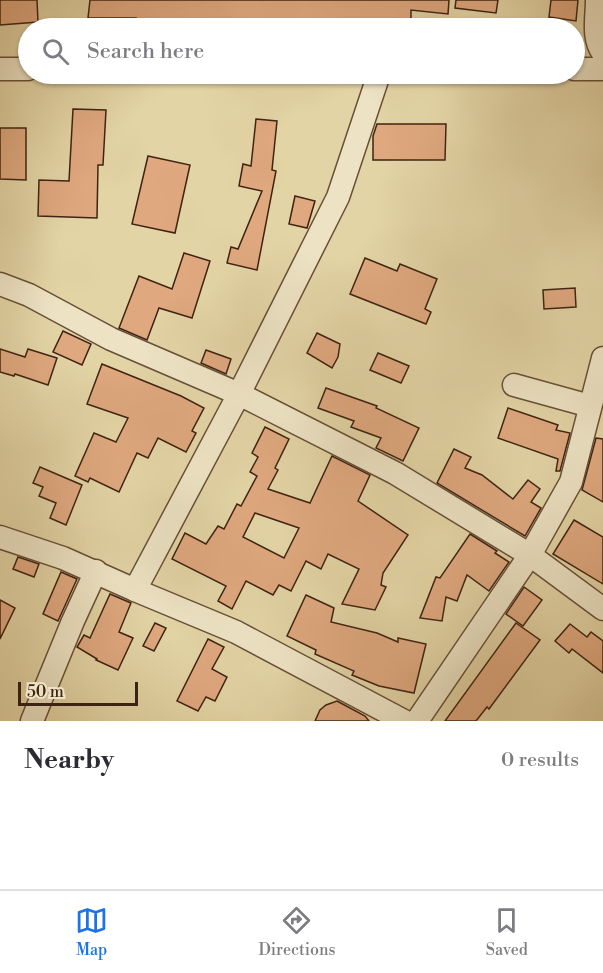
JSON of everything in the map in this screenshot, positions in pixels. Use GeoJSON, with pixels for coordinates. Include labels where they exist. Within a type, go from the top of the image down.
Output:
{"type":"FeatureCollection","features":[{"type":"Feature","properties":{"kind":"street"},"geometry":{"type":"LineString","coordinates":[[597,0],[596,36],[597,44],[603,53]]}},
{"type":"Feature","properties":{"kind":"street"},"geometry":{"type":"LineString","coordinates":[[0,69],[18,69]]}},
{"type":"Feature","properties":{"kind":"street"},"geometry":{"type":"LineString","coordinates":[[585,69],[603,69]]}},
{"type":"Feature","properties":{"kind":"street"},"geometry":{"type":"LineString","coordinates":[[135,590],[338,197],[376,84]]}},
{"type":"Feature","properties":{"kind":"street"},"geometry":{"type":"LineString","coordinates":[[0,284],[29,295],[111,339],[238,394],[395,473],[530,555],[603,609]]}},
{"type":"Feature","properties":{"kind":"street"},"geometry":{"type":"LineString","coordinates":[[417,721],[530,555],[571,482],[603,358]]}},
{"type":"Feature","properties":{"kind":"street"},"geometry":{"type":"LineString","coordinates":[[514,385],[591,406]]}},
{"type":"Feature","properties":{"kind":"street"},"geometry":{"type":"LineString","coordinates":[[0,537],[96,571],[135,590],[236,632],[404,721]]}},
{"type":"Feature","properties":{"kind":"street"},"geometry":{"type":"LineString","coordinates":[[32,721],[96,571]]}},
{"type":"Feature","properties":{"kind":"building"},"geometry":{"type":"Polygon","coordinates":[[[0,0],[37,0],[38,18],[18,18],[18,24],[0,25],[0,0]]]}},
{"type":"Feature","properties":{"kind":"building"},"geometry":{"type":"Polygon","coordinates":[[[90,0],[449,0],[448,14],[411,10],[411,18],[88,18],[90,0]]]}},
{"type":"Feature","properties":{"kind":"building"},"geometry":{"type":"Polygon","coordinates":[[[456,0],[498,0],[496,13],[455,8],[456,0]]]}},
{"type":"Feature","properties":{"kind":"building"},"geometry":{"type":"Polygon","coordinates":[[[551,0],[578,0],[576,18],[549,17],[551,0]]]}},
{"type":"Feature","properties":{"kind":"building"},"geometry":{"type":"Polygon","coordinates":[[[73,109],[106,110],[103,165],[98,165],[97,218],[38,216],[39,180],[69,181],[73,109]]]}},
{"type":"Feature","properties":{"kind":"building"},"geometry":{"type":"Polygon","coordinates":[[[256,119],[277,121],[272,170],[276,171],[257,270],[227,263],[231,247],[238,249],[262,191],[239,186],[243,164],[251,166],[256,119]]]}},
{"type":"Feature","properties":{"kind":"building"},"geometry":{"type":"Polygon","coordinates":[[[377,124],[446,124],[445,160],[373,160],[373,136],[377,124]]]}},
{"type":"Feature","properties":{"kind":"building"},"geometry":{"type":"Polygon","coordinates":[[[0,128],[26,128],[26,180],[0,179],[0,128]]]}},
{"type":"Feature","properties":{"kind":"building"},"geometry":{"type":"Polygon","coordinates":[[[148,156],[190,165],[175,233],[132,224],[148,156]]]}},
{"type":"Feature","properties":{"kind":"building"},"geometry":{"type":"Polygon","coordinates":[[[295,196],[315,201],[307,228],[289,224],[295,196]]]}},
{"type":"Feature","properties":{"kind":"building"},"geometry":{"type":"Polygon","coordinates":[[[184,253],[210,261],[192,318],[159,308],[147,340],[119,328],[139,276],[172,289],[184,253]]]}},
{"type":"Feature","properties":{"kind":"building"},"geometry":{"type":"Polygon","coordinates":[[[365,258],[397,271],[400,264],[437,279],[425,309],[431,312],[426,324],[350,294],[365,258]]]}},
{"type":"Feature","properties":{"kind":"building"},"geometry":{"type":"Polygon","coordinates":[[[575,288],[576,307],[544,309],[543,290],[575,288]]]}},
{"type":"Feature","properties":{"kind":"building"},"geometry":{"type":"Polygon","coordinates":[[[63,331],[91,344],[82,365],[53,352],[63,331]]]}},
{"type":"Feature","properties":{"kind":"building"},"geometry":{"type":"Polygon","coordinates":[[[317,333],[340,344],[338,357],[332,368],[307,353],[317,333]]]}},
{"type":"Feature","properties":{"kind":"building"},"geometry":{"type":"Polygon","coordinates":[[[0,349],[25,357],[28,349],[57,358],[48,385],[15,374],[14,376],[0,372],[0,349]]]}},
{"type":"Feature","properties":{"kind":"building"},"geometry":{"type":"Polygon","coordinates":[[[206,350],[231,359],[226,374],[201,363],[206,350]]]}},
{"type":"Feature","properties":{"kind":"building"},"geometry":{"type":"Polygon","coordinates":[[[378,353],[409,366],[401,383],[370,370],[378,353]]]}},
{"type":"Feature","properties":{"kind":"building"},"geometry":{"type":"Polygon","coordinates":[[[102,364],[181,396],[204,408],[192,431],[196,433],[186,452],[158,438],[148,458],[137,453],[119,492],[90,478],[88,482],[75,476],[94,433],[116,442],[128,418],[87,404],[102,364]]]}},
{"type":"Feature","properties":{"kind":"building"},"geometry":{"type":"Polygon","coordinates":[[[326,388],[377,406],[376,408],[419,428],[403,461],[376,448],[381,438],[351,427],[354,421],[318,408],[326,388]]]}},
{"type":"Feature","properties":{"kind":"building"},"geometry":{"type":"Polygon","coordinates":[[[508,408],[558,425],[556,430],[570,433],[560,471],[556,471],[558,459],[498,438],[508,408]]]}},
{"type":"Feature","properties":{"kind":"building"},"geometry":{"type":"Polygon","coordinates":[[[265,427],[289,439],[275,468],[278,470],[268,489],[310,503],[332,456],[370,475],[358,501],[408,535],[383,573],[381,585],[386,587],[375,610],[342,604],[359,569],[328,554],[321,569],[306,561],[291,591],[279,585],[273,595],[246,581],[232,609],[218,601],[226,586],[172,559],[185,533],[206,544],[218,526],[224,529],[237,504],[241,506],[257,476],[250,472],[258,457],[252,453],[265,427]],[[255,513],[243,537],[284,558],[299,528],[255,513]]]}},
{"type":"Feature","properties":{"kind":"building"},"geometry":{"type":"Polygon","coordinates":[[[596,438],[603,439],[603,502],[582,490],[596,438]]]}},
{"type":"Feature","properties":{"kind":"building"},"geometry":{"type":"Polygon","coordinates":[[[454,449],[471,457],[465,468],[482,475],[513,499],[528,480],[540,489],[531,502],[541,508],[525,536],[437,483],[454,449]]]}},
{"type":"Feature","properties":{"kind":"building"},"geometry":{"type":"Polygon","coordinates":[[[40,467],[82,485],[66,525],[50,518],[56,503],[39,496],[43,487],[33,483],[40,467]]]}},
{"type":"Feature","properties":{"kind":"building"},"geometry":{"type":"Polygon","coordinates":[[[574,520],[603,537],[603,584],[553,554],[574,520]]]}},
{"type":"Feature","properties":{"kind":"building"},"geometry":{"type":"Polygon","coordinates":[[[470,534],[497,551],[495,553],[509,562],[489,591],[467,575],[457,601],[446,597],[442,621],[420,618],[436,577],[440,578],[470,534]]]}},
{"type":"Feature","properties":{"kind":"building"},"geometry":{"type":"Polygon","coordinates":[[[18,557],[39,564],[34,577],[13,569],[18,557]]]}},
{"type":"Feature","properties":{"kind":"building"},"geometry":{"type":"Polygon","coordinates":[[[61,572],[77,579],[58,621],[43,614],[61,572]]]}},
{"type":"Feature","properties":{"kind":"building"},"geometry":{"type":"Polygon","coordinates":[[[524,587],[542,600],[523,626],[506,614],[524,587]]]}},
{"type":"Feature","properties":{"kind":"building"},"geometry":{"type":"Polygon","coordinates":[[[110,594],[131,603],[119,632],[133,638],[118,670],[96,660],[77,647],[84,635],[90,638],[110,594]]]}},
{"type":"Feature","properties":{"kind":"building"},"geometry":{"type":"Polygon","coordinates":[[[306,595],[334,608],[331,622],[377,633],[398,642],[398,638],[426,644],[414,693],[379,686],[352,675],[354,671],[315,654],[316,650],[287,636],[306,595]]]}},
{"type":"Feature","properties":{"kind":"building"},"geometry":{"type":"Polygon","coordinates":[[[0,600],[15,608],[0,639],[0,600]]]}},
{"type":"Feature","properties":{"kind":"building"},"geometry":{"type":"Polygon","coordinates":[[[155,623],[166,628],[154,651],[143,646],[155,623]]]}},
{"type":"Feature","properties":{"kind":"building"},"geometry":{"type":"Polygon","coordinates":[[[516,623],[540,640],[489,709],[487,707],[476,721],[445,721],[516,623]]]}},
{"type":"Feature","properties":{"kind":"building"},"geometry":{"type":"Polygon","coordinates":[[[570,624],[587,637],[591,632],[603,641],[603,673],[572,649],[569,653],[555,641],[570,624]]]}},
{"type":"Feature","properties":{"kind":"building"},"geometry":{"type":"Polygon","coordinates":[[[208,639],[224,647],[212,669],[227,677],[215,701],[206,697],[198,711],[177,701],[208,639]]]}},
{"type":"Feature","properties":{"kind":"building"},"geometry":{"type":"Polygon","coordinates":[[[337,701],[365,716],[369,721],[315,721],[320,710],[337,701]]]}}]}
